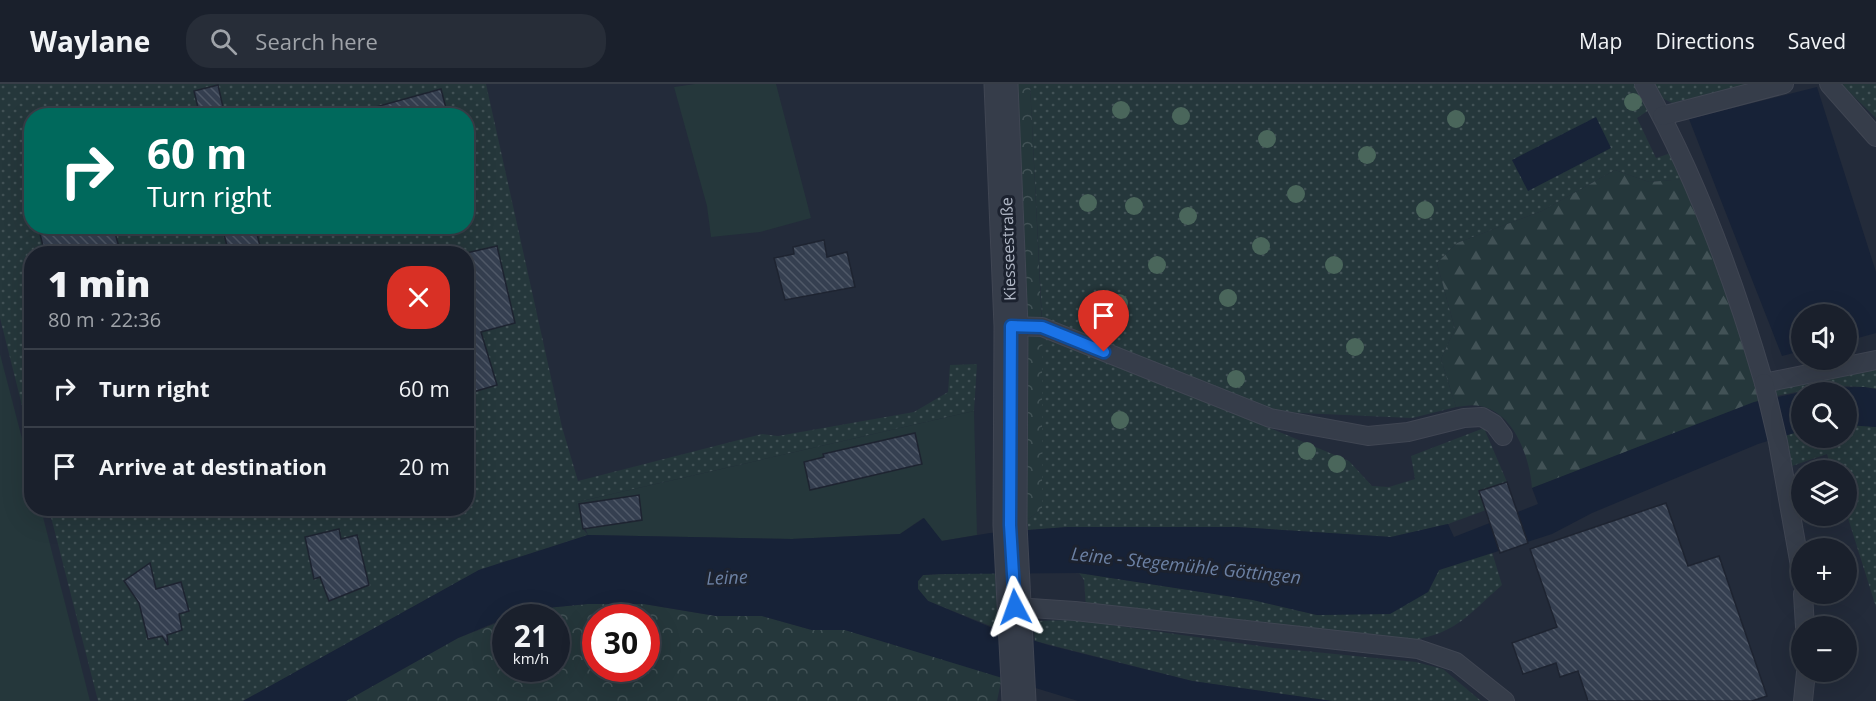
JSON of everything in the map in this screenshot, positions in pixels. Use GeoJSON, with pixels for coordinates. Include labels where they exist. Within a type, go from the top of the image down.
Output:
{"type":"FeatureCollection","features":[{"type":"Feature","properties":{"kind":"street","name":"Kiesseestraße"},"geometry":{"type":"LineString","coordinates":[[1001,84],[1011,326],[1010,525],[1019,698]]}},
{"type":"Feature","properties":{"kind":"lane"},"geometry":{"type":"LineString","coordinates":[[1644,84],[1690,173],[1747,324],[1778,442],[1795,538]]}},
{"type":"Feature","properties":{"kind":"lane"},"geometry":{"type":"LineString","coordinates":[[1662,116],[1784,84]]}},
{"type":"Feature","properties":{"kind":"lane"},"geometry":{"type":"LineString","coordinates":[[1829,84],[1876,137]]}},
{"type":"Feature","properties":{"kind":"lane"},"geometry":{"type":"LineString","coordinates":[[1011,326],[1042,327],[1270,418],[1368,436],[1408,432],[1464,418],[1482,417],[1494,424],[1503,435]]}},
{"type":"Feature","properties":{"kind":"lane"},"geometry":{"type":"LineString","coordinates":[[1766,390],[1876,360]]}},
{"type":"Feature","properties":{"kind":"lane"},"geometry":{"type":"LineString","coordinates":[[1014,605],[1418,649],[1456,662],[1505,701]]}},
{"type":"Feature","properties":{"kind":"lane"},"geometry":{"type":"LineString","coordinates":[[1803,701],[1805,682]]}},
{"type":"Feature","properties":{"kind":"green space"},"geometry":{"type":"Polygon","coordinates":[[[0,84],[486,84],[562,427],[578,481],[762,434],[778,436],[914,412],[948,392],[950,365],[977,364],[974,411],[577,502],[583,529],[588,535],[479,570],[243,701],[98,701],[51,516],[474,516],[474,246],[24,246],[24,413],[0,318],[0,84]]]}},
{"type":"Feature","properties":{"kind":"green space"},"geometry":{"type":"Polygon","coordinates":[[[695,84],[776,84],[811,218],[760,232],[711,237],[707,206],[674,87],[695,84]]]}},
{"type":"Feature","properties":{"kind":"green space"},"geometry":{"type":"Polygon","coordinates":[[[1009,84],[1030,84],[1042,327],[1042,509],[1020,525],[1009,84]]]}},
{"type":"Feature","properties":{"kind":"green space"},"geometry":{"type":"Polygon","coordinates":[[[1030,84],[1635,84],[1649,110],[1637,118],[1656,158],[1671,153],[1685,179],[1649,182],[1615,170],[1542,211],[1457,243],[1437,263],[1455,329],[1441,359],[1456,407],[1412,418],[1278,412],[1042,319],[1030,84]]]}},
{"type":"Feature","properties":{"kind":"green space"},"geometry":{"type":"Polygon","coordinates":[[[1653,84],[1752,84],[1672,103],[1660,97],[1653,84]]]}},
{"type":"Feature","properties":{"kind":"green space"},"geometry":{"type":"Polygon","coordinates":[[[1841,84],[1876,84],[1876,118],[1841,84]]]}},
{"type":"Feature","properties":{"kind":"green space"},"geometry":{"type":"Polygon","coordinates":[[[1615,170],[1649,182],[1685,179],[1740,326],[1761,400],[1532,488],[1524,450],[1511,427],[1502,417],[1480,406],[1456,407],[1441,359],[1455,329],[1437,263],[1457,243],[1542,211],[1615,170]]]}},
{"type":"Feature","properties":{"kind":"green space"},"geometry":{"type":"Polygon","coordinates":[[[1042,333],[1349,461],[1372,486],[1389,487],[1415,479],[1411,456],[1484,428],[1507,482],[1480,491],[1486,510],[1448,524],[1391,537],[1236,527],[1068,527],[1028,530],[1028,524],[1020,525],[1042,509],[1042,333]]]}},
{"type":"Feature","properties":{"kind":"green space"},"geometry":{"type":"Polygon","coordinates":[[[0,354],[24,446],[24,516],[43,516],[90,701],[0,701],[0,354]]]}},
{"type":"Feature","properties":{"kind":"green space"},"geometry":{"type":"Polygon","coordinates":[[[1876,364],[1876,389],[1857,386],[1857,382],[1799,382],[1857,370],[1876,364]]]}},
{"type":"Feature","properties":{"kind":"green space"},"geometry":{"type":"Polygon","coordinates":[[[1791,384],[1791,393],[1776,396],[1773,388],[1791,384]]]}},
{"type":"Feature","properties":{"kind":"green space"},"geometry":{"type":"Polygon","coordinates":[[[974,411],[977,535],[941,541],[923,518],[900,534],[792,539],[588,535],[576,509],[577,502],[974,411]]]}},
{"type":"Feature","properties":{"kind":"green space"},"geometry":{"type":"Polygon","coordinates":[[[1857,425],[1876,427],[1876,607],[1857,547],[1857,538],[1854,538],[1850,526],[1857,526],[1857,460],[1829,460],[1827,454],[1810,460],[1791,460],[1791,462],[1784,435],[1791,433],[1791,448],[1857,448],[1857,425]]]}},
{"type":"Feature","properties":{"kind":"green space"},"geometry":{"type":"Polygon","coordinates":[[[1492,552],[1502,585],[1452,627],[1428,637],[1413,640],[1086,607],[1084,580],[1079,573],[1253,600],[1317,615],[1428,592],[1439,570],[1492,552]]]}},
{"type":"Feature","properties":{"kind":"green space"},"geometry":{"type":"Polygon","coordinates":[[[995,572],[998,629],[928,601],[918,589],[918,581],[923,575],[995,572]]]}},
{"type":"Feature","properties":{"kind":"green space"},"geometry":{"type":"Polygon","coordinates":[[[582,604],[582,682],[660,682],[660,607],[716,616],[762,616],[812,630],[845,630],[1002,677],[997,701],[346,701],[458,638],[492,625],[492,682],[570,682],[570,606],[582,604]]]}},
{"type":"Feature","properties":{"kind":"green space"},"geometry":{"type":"Polygon","coordinates":[[[1076,620],[1274,648],[1416,662],[1443,669],[1481,701],[1332,701],[1192,681],[1035,641],[1034,625],[1029,625],[1029,621],[1076,620]]]}},
{"type":"Feature","properties":{"kind":"water"},"geometry":{"type":"Polygon","coordinates":[[[1817,87],[1876,272],[1876,333],[1857,338],[1857,304],[1791,304],[1791,354],[1782,356],[1689,119],[1817,87]]]}},
{"type":"Feature","properties":{"kind":"water"},"geometry":{"type":"Polygon","coordinates":[[[1596,117],[1611,148],[1528,191],[1512,160],[1596,117]]]}},
{"type":"Feature","properties":{"kind":"water"},"geometry":{"type":"Polygon","coordinates":[[[1857,387],[1876,389],[1876,427],[1857,426],[1857,387]]]}},
{"type":"Feature","properties":{"kind":"water"},"geometry":{"type":"Polygon","coordinates":[[[1791,394],[1791,434],[1758,444],[1592,513],[1552,534],[1439,570],[1428,592],[1390,614],[1317,615],[1253,600],[1079,573],[938,574],[923,575],[918,581],[918,589],[928,601],[990,627],[1048,645],[1192,681],[1332,701],[1078,701],[845,630],[812,630],[762,616],[716,616],[660,607],[660,604],[492,604],[492,624],[458,638],[346,701],[243,701],[479,570],[588,535],[792,539],[900,534],[924,518],[942,541],[990,533],[1068,527],[1236,527],[1391,537],[1448,524],[1454,537],[1538,504],[1532,488],[1754,402],[1791,394]]]}},
{"type":"Feature","properties":{"kind":"building"},"geometry":{"type":"Polygon","coordinates":[[[218,85],[223,108],[198,108],[194,91],[218,85]]]}},
{"type":"Feature","properties":{"kind":"building"},"geometry":{"type":"Polygon","coordinates":[[[441,89],[446,108],[372,108],[441,89]]]}},
{"type":"Feature","properties":{"kind":"building"},"geometry":{"type":"Polygon","coordinates":[[[40,234],[115,234],[119,246],[43,246],[40,234]]]}},
{"type":"Feature","properties":{"kind":"building"},"geometry":{"type":"Polygon","coordinates":[[[224,234],[257,234],[260,246],[227,246],[224,234]]]}},
{"type":"Feature","properties":{"kind":"building"},"geometry":{"type":"Polygon","coordinates":[[[824,240],[827,257],[847,252],[855,287],[785,300],[774,258],[794,254],[793,247],[824,240]]]}},
{"type":"Feature","properties":{"kind":"building"},"geometry":{"type":"Polygon","coordinates":[[[497,246],[515,323],[481,332],[497,385],[474,392],[474,251],[497,246]]]}},
{"type":"Feature","properties":{"kind":"building"},"geometry":{"type":"Polygon","coordinates":[[[915,433],[922,464],[810,490],[804,462],[824,457],[823,454],[915,433]]]}},
{"type":"Feature","properties":{"kind":"building"},"geometry":{"type":"Polygon","coordinates":[[[1507,482],[1528,543],[1500,553],[1479,491],[1507,482]]]}},
{"type":"Feature","properties":{"kind":"building"},"geometry":{"type":"Polygon","coordinates":[[[639,495],[642,520],[583,529],[579,504],[639,495]]]}},
{"type":"Feature","properties":{"kind":"building"},"geometry":{"type":"Polygon","coordinates":[[[1666,503],[1688,566],[1719,556],[1767,696],[1752,701],[1588,701],[1578,671],[1560,677],[1556,663],[1523,674],[1512,643],[1557,627],[1530,549],[1666,503]]]}},
{"type":"Feature","properties":{"kind":"building"},"geometry":{"type":"Polygon","coordinates":[[[339,529],[341,539],[357,535],[369,585],[329,601],[320,577],[314,579],[305,537],[339,529]]]}},
{"type":"Feature","properties":{"kind":"building"},"geometry":{"type":"Polygon","coordinates":[[[150,563],[156,589],[181,582],[189,611],[179,614],[182,630],[167,635],[168,645],[162,636],[148,639],[139,603],[124,581],[150,563]]]}},
{"type":"Feature","properties":{"kind":"route"},"geometry":{"type":"LineString","coordinates":[[1015,607],[1010,525],[1011,326],[1042,327],[1104,352]]}},
{"type":"Feature","properties":{"kind":"water label","name":"Leine - Stegemühle Göttingen"},"geometry":{"type":"Point","coordinates":[1186,566]}},
{"type":"Feature","properties":{"kind":"water label","name":"Leine"},"geometry":{"type":"Point","coordinates":[727,578]}}]}
